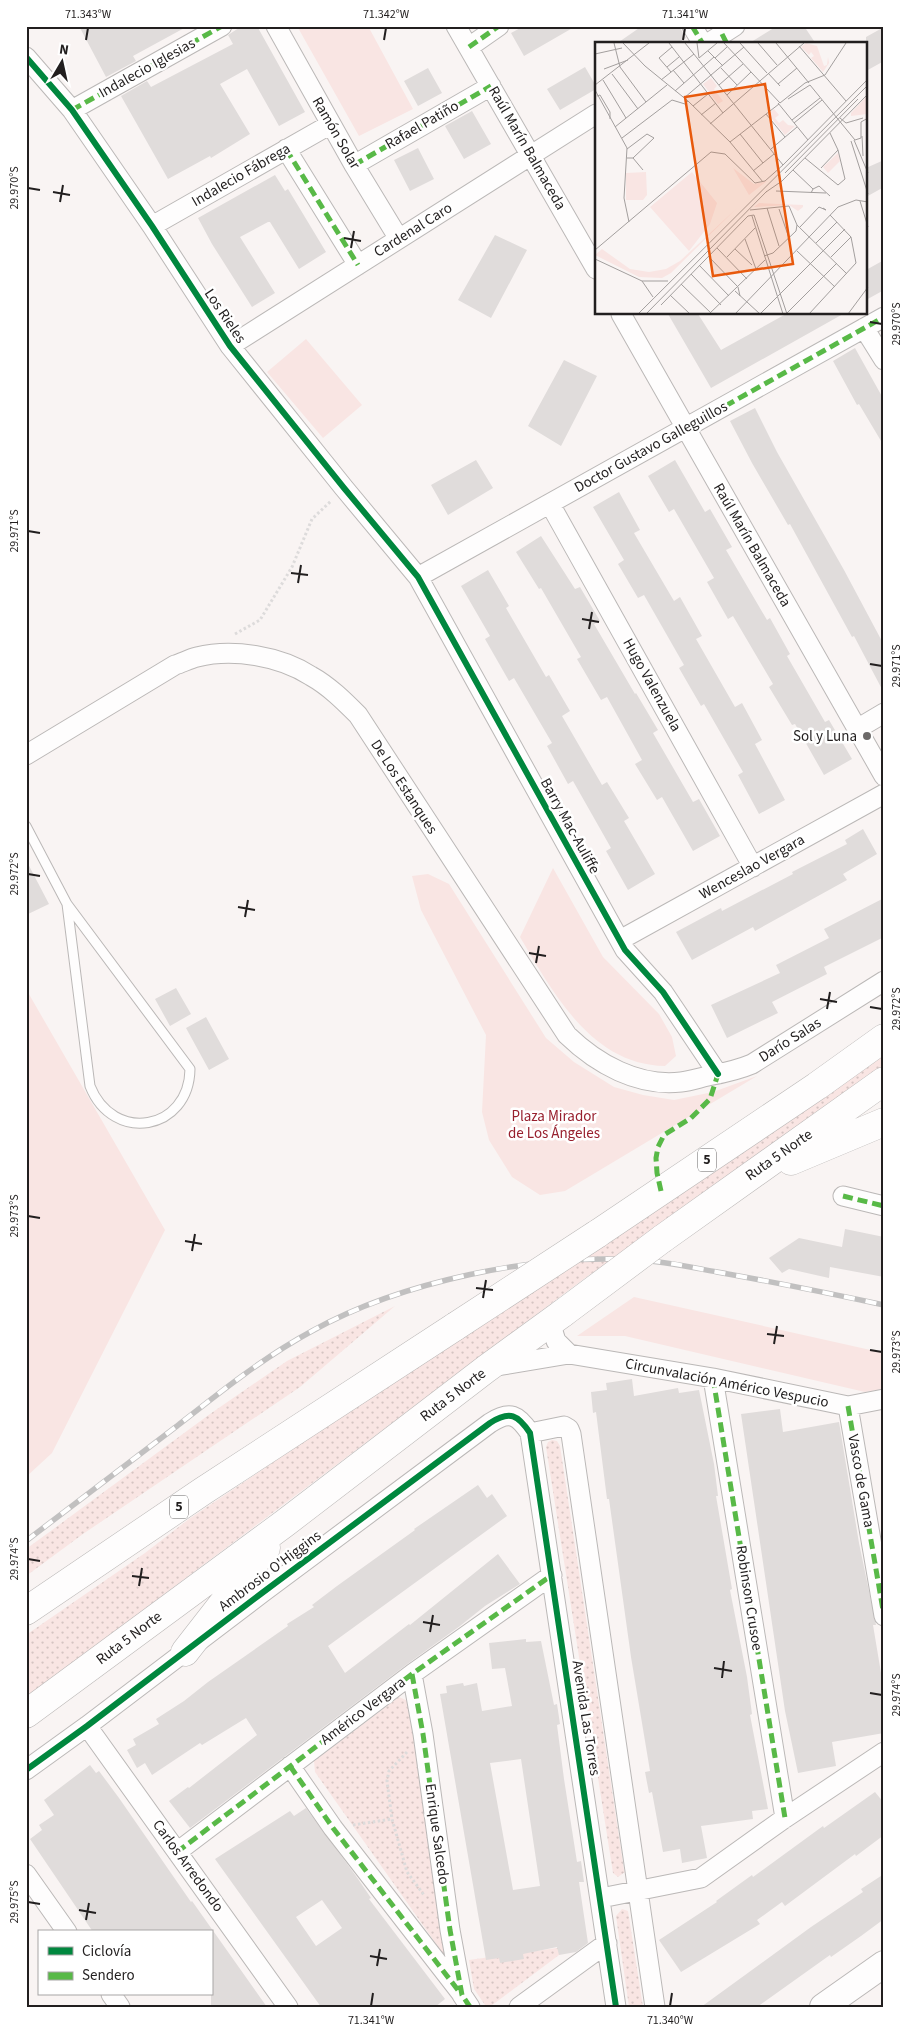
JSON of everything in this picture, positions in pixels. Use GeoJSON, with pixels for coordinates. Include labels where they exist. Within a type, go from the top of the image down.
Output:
{"type":"FeatureCollection","features":[{"type":"Feature","properties":{"kind":"highway"},"geometry":{"type":"LineString","coordinates":[[816,1086],[884,1019]]}},
{"type":"Feature","properties":{"kind":"highway","name":"5"},"geometry":{"type":"LineString","coordinates":[[26,1611],[178,1507],[597,1234],[884,1038]]}},
{"type":"Feature","properties":{"kind":"highway","name":"Ruta 5 Norte"},"geometry":{"type":"LineString","coordinates":[[26,1714],[285,1523],[556,1317],[729,1190],[884,1081]]}},
{"type":"Feature","properties":{"kind":"highway"},"geometry":{"type":"LineString","coordinates":[[729,1190],[818,1149],[884,1122]]}},
{"type":"Feature","properties":{"kind":"highway"},"geometry":{"type":"LineString","coordinates":[[185,1652],[285,1523]]}},
{"type":"Feature","properties":{"kind":"street","name":"Indalecio Iglesias"},"geometry":{"type":"LineString","coordinates":[[72,110],[222,26]]}},
{"type":"Feature","properties":{"kind":"street","name":"Ramón Solar"},"geometry":{"type":"LineString","coordinates":[[276,26],[354,165],[400,239]]}},
{"type":"Feature","properties":{"kind":"street","name":"Raúl Marín Balmaceda"},"geometry":{"type":"LineString","coordinates":[[456,26],[532,155],[595,268]]}},
{"type":"Feature","properties":{"kind":"street"},"geometry":{"type":"LineString","coordinates":[[469,47],[499,26]]}},
{"type":"Feature","properties":{"kind":"street"},"geometry":{"type":"LineString","coordinates":[[692,26],[702,42]]}},
{"type":"Feature","properties":{"kind":"street","name":"Los Rieles"},"geometry":{"type":"LineString","coordinates":[[26,57],[72,110],[152,226],[230,346],[418,577]]}},
{"type":"Feature","properties":{"kind":"street","name":"Rafael Patiño"},"geometry":{"type":"LineString","coordinates":[[354,165],[491,86]]}},
{"type":"Feature","properties":{"kind":"street","name":"Cardenal Caro"},"geometry":{"type":"LineString","coordinates":[[230,346],[595,115]]}},
{"type":"Feature","properties":{"kind":"street","name":"Indalecio Fábrega"},"geometry":{"type":"LineString","coordinates":[[152,226],[331,124]]}},
{"type":"Feature","properties":{"kind":"street"},"geometry":{"type":"LineString","coordinates":[[286,149],[358,265]]}},
{"type":"Feature","properties":{"kind":"street","name":"Raúl Marín Balmaceda"},"geometry":{"type":"LineString","coordinates":[[622,315],[884,776]]}},
{"type":"Feature","properties":{"kind":"street","name":"Doctor Gustavo Galleguillos"},"geometry":{"type":"LineString","coordinates":[[418,577],[884,317]]}},
{"type":"Feature","properties":{"kind":"street"},"geometry":{"type":"LineString","coordinates":[[864,328],[884,360]]}},
{"type":"Feature","properties":{"kind":"street","name":"Hugo Valenzuela"},"geometry":{"type":"LineString","coordinates":[[550,504],[753,867]]}},
{"type":"Feature","properties":{"kind":"street","name":"Barry Mac-Auliffe"},"geometry":{"type":"LineString","coordinates":[[418,577],[625,950],[663,992],[718,1074]]}},
{"type":"Feature","properties":{"kind":"street","name":"De Los Estanques"},"geometry":{"type":"LineString","coordinates":[[26,755],[175,665],[197,657],[253,655],[292,666],[311,675],[322,683],[358,715],[553,1016],[567,1035],[582,1050],[621,1073],[651,1081],[680,1082],[718,1074]]}},
{"type":"Feature","properties":{"kind":"street"},"geometry":{"type":"LineString","coordinates":[[857,729],[884,713]]}},
{"type":"Feature","properties":{"kind":"street","name":"Wenceslao Vergara"},"geometry":{"type":"LineString","coordinates":[[620,940],[884,794]]}},
{"type":"Feature","properties":{"kind":"street","name":"Darío Salas"},"geometry":{"type":"LineString","coordinates":[[718,1074],[735,1071],[752,1064],[884,981]]}},
{"type":"Feature","properties":{"kind":"street"},"geometry":{"type":"LineString","coordinates":[[843,1196],[884,1206]]}},
{"type":"Feature","properties":{"kind":"street"},"geometry":{"type":"LineString","coordinates":[[556,1317],[556,1341],[569,1354]]}},
{"type":"Feature","properties":{"kind":"street","name":"Circunvalación Américo Vespucio"},"geometry":{"type":"LineString","coordinates":[[486,1369],[569,1354],[713,1378],[848,1406],[884,1399]]}},
{"type":"Feature","properties":{"kind":"street","name":"Robinson Crusoe"},"geometry":{"type":"LineString","coordinates":[[713,1378],[785,1818]]}},
{"type":"Feature","properties":{"kind":"street","name":"Vasco de Gama"},"geometry":{"type":"LineString","coordinates":[[848,1406],[884,1616]]}},
{"type":"Feature","properties":{"kind":"street","name":"Ambrosio O'Higgins"},"geometry":{"type":"LineString","coordinates":[[26,1770],[498,1418],[505,1415],[513,1415],[522,1421],[530,1432]]}},
{"type":"Feature","properties":{"kind":"street","name":"Avenida Las Torres"},"geometry":{"type":"LineString","coordinates":[[616,2007],[530,1432],[564,1426],[569,1429],[571,1434],[655,2007]]}},
{"type":"Feature","properties":{"kind":"street","name":"Américo Vergara"},"geometry":{"type":"LineString","coordinates":[[178,1852],[412,1674],[552,1575]]}},
{"type":"Feature","properties":{"kind":"street","name":"Enrique Salcedo"},"geometry":{"type":"LineString","coordinates":[[412,1674],[423,1734],[450,1930],[466,2001]]}},
{"type":"Feature","properties":{"kind":"street","name":"Carlos Arredondo"},"geometry":{"type":"LineString","coordinates":[[87,1726],[288,2007]]}},
{"type":"Feature","properties":{"kind":"street"},"geometry":{"type":"LineString","coordinates":[[601,1898],[701,1878],[785,1818],[884,1752]]}},
{"type":"Feature","properties":{"kind":"street","name":"Enrique Salcedo"},"geometry":{"type":"LineString","coordinates":[[290,1766],[333,1828],[466,2001]]}},
{"type":"Feature","properties":{"kind":"street"},"geometry":{"type":"LineString","coordinates":[[26,1874],[66,1930]]}},
{"type":"Feature","properties":{"kind":"street"},"geometry":{"type":"LineString","coordinates":[[519,2007],[606,1943]]}},
{"type":"Feature","properties":{"kind":"street"},"geometry":{"type":"LineString","coordinates":[[823,2007],[884,1964]]}},
{"type":"Feature","properties":{"kind":"street"},"geometry":{"type":"LineString","coordinates":[[112,1996],[120,2007]]}},
{"type":"Feature","properties":{"kind":"lane"},"geometry":{"type":"LineString","coordinates":[[26,826],[66,904],[190,1069],[187,1090],[183,1100],[168,1115],[158,1120],[140,1123],[122,1120],[111,1115],[102,1107],[90,1086],[66,904]]}},
{"type":"Feature","properties":{"kind":"path"},"geometry":{"type":"LineString","coordinates":[[216,655],[218,644],[260,620],[292,567],[312,519],[344,488]]}},
{"type":"Feature","properties":{"kind":"path"},"geometry":{"type":"LineString","coordinates":[[423,1734],[389,1771],[387,1781],[392,1819],[407,1872],[429,1900]]}},
{"type":"Feature","properties":{"kind":"path"},"geometry":{"type":"LineString","coordinates":[[333,1828],[392,1819]]}},
{"type":"Feature","properties":{"kind":"green space"},"geometry":{"type":"Polygon","coordinates":[[[297,26],[368,26],[413,109],[359,136],[297,26]]]}},
{"type":"Feature","properties":{"kind":"green space"},"geometry":{"type":"Polygon","coordinates":[[[306,339],[362,405],[323,438],[267,372],[306,339]]]}},
{"type":"Feature","properties":{"kind":"green space"},"geometry":{"type":"Polygon","coordinates":[[[553,868],[603,957],[659,1014],[672,1037],[676,1056],[665,1066],[639,1062],[616,1053],[596,1040],[561,1002],[520,937],[553,868]]]}},
{"type":"Feature","properties":{"kind":"green space","name":"Plaza Mirador de Los Ángeles"},"geometry":{"type":"Polygon","coordinates":[[[428,874],[449,884],[546,1038],[574,1062],[614,1087],[643,1095],[674,1100],[713,1092],[757,1076],[565,1191],[540,1195],[512,1177],[489,1140],[482,1112],[486,1035],[421,910],[412,876],[428,874]]]}},
{"type":"Feature","properties":{"kind":"green space"},"geometry":{"type":"Polygon","coordinates":[[[26,989],[165,1230],[52,1453],[26,1477],[26,989]]]}},
{"type":"Feature","properties":{"kind":"green space"},"geometry":{"type":"Polygon","coordinates":[[[884,1052],[884,1070],[585,1278],[26,1698],[26,1635],[145,1553],[189,1519],[884,1052]]]}},
{"type":"Feature","properties":{"kind":"green space"},"geometry":{"type":"Polygon","coordinates":[[[634,1297],[884,1353],[884,1389],[865,1392],[625,1336],[577,1336],[634,1297]]]}},
{"type":"Feature","properties":{"kind":"green space"},"geometry":{"type":"Polygon","coordinates":[[[395,1306],[300,1387],[83,1534],[26,1576],[26,1549],[210,1414],[287,1361],[395,1306]]]}},
{"type":"Feature","properties":{"kind":"green space"},"geometry":{"type":"Polygon","coordinates":[[[552,1440],[557,1441],[560,1446],[625,1872],[618,1877],[613,1873],[546,1447],[548,1442],[552,1440]]]}},
{"type":"Feature","properties":{"kind":"green space"},"geometry":{"type":"Polygon","coordinates":[[[399,1697],[408,1701],[451,1965],[315,1772],[314,1761],[399,1697]]]}},
{"type":"Feature","properties":{"kind":"green space"},"geometry":{"type":"Polygon","coordinates":[[[622,1909],[628,1911],[643,2007],[629,2007],[616,1916],[622,1909]]]}},
{"type":"Feature","properties":{"kind":"green space"},"geometry":{"type":"Polygon","coordinates":[[[571,1946],[491,2006],[485,2005],[474,1989],[469,1960],[571,1946]]]}},
{"type":"Feature","properties":{"kind":"building"},"geometry":{"type":"Polygon","coordinates":[[[79,26],[188,26],[133,56],[136,61],[106,77],[79,26]]]}},
{"type":"Feature","properties":{"kind":"building"},"geometry":{"type":"Polygon","coordinates":[[[242,26],[257,26],[305,112],[279,126],[247,69],[220,84],[250,134],[211,158],[210,156],[168,179],[121,96],[147,81],[151,87],[233,44],[228,35],[242,26]]]}},
{"type":"Feature","properties":{"kind":"building"},"geometry":{"type":"Polygon","coordinates":[[[524,26],[576,26],[524,56],[511,33],[524,26]]]}},
{"type":"Feature","properties":{"kind":"building"},"geometry":{"type":"Polygon","coordinates":[[[642,26],[679,26],[686,38],[680,42],[619,42],[642,26]]]}},
{"type":"Feature","properties":{"kind":"building"},"geometry":{"type":"Polygon","coordinates":[[[777,26],[804,26],[815,42],[751,42],[777,26]]]}},
{"type":"Feature","properties":{"kind":"building"},"geometry":{"type":"Polygon","coordinates":[[[884,27],[884,61],[868,70],[868,42],[866,42],[866,37],[884,27]]]}},
{"type":"Feature","properties":{"kind":"building"},"geometry":{"type":"Polygon","coordinates":[[[585,67],[595,84],[595,90],[560,110],[547,89],[585,67]]]}},
{"type":"Feature","properties":{"kind":"building"},"geometry":{"type":"Polygon","coordinates":[[[428,68],[442,93],[418,106],[404,81],[428,68]]]}},
{"type":"Feature","properties":{"kind":"building"},"geometry":{"type":"Polygon","coordinates":[[[472,111],[491,144],[464,159],[445,126],[472,111]]]}},
{"type":"Feature","properties":{"kind":"building"},"geometry":{"type":"Polygon","coordinates":[[[418,148],[434,179],[410,191],[394,160],[418,148]]]}},
{"type":"Feature","properties":{"kind":"building"},"geometry":{"type":"Polygon","coordinates":[[[884,160],[884,187],[868,196],[868,167],[884,160]]]}},
{"type":"Feature","properties":{"kind":"building"},"geometry":{"type":"Polygon","coordinates":[[[275,175],[285,191],[288,189],[326,252],[299,269],[270,222],[240,237],[275,293],[252,307],[212,244],[198,218],[275,175]]]}},
{"type":"Feature","properties":{"kind":"building"},"geometry":{"type":"Polygon","coordinates":[[[495,235],[527,250],[491,318],[458,300],[495,235]]]}},
{"type":"Feature","properties":{"kind":"building"},"geometry":{"type":"Polygon","coordinates":[[[884,260],[884,290],[868,299],[868,269],[884,260]]]}},
{"type":"Feature","properties":{"kind":"building"},"geometry":{"type":"Polygon","coordinates":[[[669,315],[699,315],[721,350],[784,315],[841,315],[711,388],[669,315]]]}},
{"type":"Feature","properties":{"kind":"building"},"geometry":{"type":"Polygon","coordinates":[[[855,348],[884,400],[884,446],[859,404],[857,405],[833,361],[855,348]]]}},
{"type":"Feature","properties":{"kind":"building"},"geometry":{"type":"Polygon","coordinates":[[[564,360],[597,376],[561,446],[528,426],[564,360]]]}},
{"type":"Feature","properties":{"kind":"building"},"geometry":{"type":"Polygon","coordinates":[[[755,408],[777,452],[884,645],[884,693],[854,636],[852,637],[790,524],[788,525],[730,421],[755,408]]]}},
{"type":"Feature","properties":{"kind":"building"},"geometry":{"type":"Polygon","coordinates":[[[476,460],[493,488],[448,515],[431,485],[476,460]]]}},
{"type":"Feature","properties":{"kind":"building"},"geometry":{"type":"Polygon","coordinates":[[[675,460],[705,512],[710,509],[732,547],[726,550],[767,620],[770,618],[790,654],[787,656],[825,722],[829,720],[852,759],[824,775],[795,724],[792,725],[769,687],[773,684],[733,616],[728,619],[707,582],[714,578],[674,509],[669,512],[648,476],[675,460]]]}},
{"type":"Feature","properties":{"kind":"building"},"geometry":{"type":"Polygon","coordinates":[[[619,492],[640,530],[634,533],[674,601],[680,597],[702,636],[696,639],[735,707],[742,703],[762,740],[755,744],[785,800],[759,814],[738,775],[743,772],[704,704],[701,706],[679,668],[684,665],[644,595],[638,598],[618,564],[624,560],[593,507],[619,492]]]}},
{"type":"Feature","properties":{"kind":"building"},"geometry":{"type":"Polygon","coordinates":[[[541,536],[575,589],[580,587],[600,621],[594,624],[658,730],[653,733],[693,802],[699,799],[720,836],[693,851],[662,797],[657,800],[635,764],[642,760],[607,697],[601,700],[577,659],[581,657],[541,588],[539,589],[516,552],[541,536]]]}},
{"type":"Feature","properties":{"kind":"building"},"geometry":{"type":"Polygon","coordinates":[[[488,570],[509,606],[506,608],[546,677],[549,675],[570,711],[562,716],[602,785],[607,782],[629,818],[624,821],[655,874],[628,890],[606,851],[611,848],[573,781],[568,784],[547,746],[552,743],[514,678],[509,681],[485,639],[490,636],[461,586],[488,570]]]}},
{"type":"Feature","properties":{"kind":"building"},"geometry":{"type":"Polygon","coordinates":[[[863,829],[877,854],[843,874],[847,880],[755,931],[753,927],[692,960],[676,932],[721,908],[722,911],[793,874],[792,872],[847,844],[845,840],[863,829]]]}},
{"type":"Feature","properties":{"kind":"building"},"geometry":{"type":"Polygon","coordinates":[[[26,860],[49,904],[26,915],[26,860]]]}},
{"type":"Feature","properties":{"kind":"building"},"geometry":{"type":"Polygon","coordinates":[[[884,898],[884,937],[824,967],[827,974],[772,1002],[778,1013],[727,1038],[711,1005],[780,973],[776,965],[829,938],[824,929],[884,898]]]}},
{"type":"Feature","properties":{"kind":"building"},"geometry":{"type":"Polygon","coordinates":[[[176,988],[191,1014],[170,1026],[155,999],[176,988]]]}},
{"type":"Feature","properties":{"kind":"building"},"geometry":{"type":"Polygon","coordinates":[[[206,1017],[229,1059],[209,1070],[186,1028],[206,1017]]]}},
{"type":"Feature","properties":{"kind":"building"},"geometry":{"type":"Polygon","coordinates":[[[845,1229],[884,1237],[884,1277],[830,1267],[829,1278],[789,1269],[782,1273],[769,1258],[799,1238],[842,1247],[845,1229]]]}},
{"type":"Feature","properties":{"kind":"building"},"geometry":{"type":"Polygon","coordinates":[[[632,1379],[634,1396],[678,1388],[679,1393],[699,1390],[714,1464],[718,1496],[716,1496],[732,1589],[730,1590],[747,1677],[752,1714],[750,1715],[768,1809],[752,1811],[753,1819],[701,1826],[707,1858],[682,1863],[680,1849],[663,1852],[652,1792],[649,1793],[645,1772],[650,1771],[631,1657],[609,1499],[607,1499],[596,1412],[593,1413],[591,1392],[607,1390],[606,1383],[632,1379]]]}},
{"type":"Feature","properties":{"kind":"building"},"geometry":{"type":"Polygon","coordinates":[[[780,1409],[783,1432],[839,1422],[859,1543],[876,1625],[873,1625],[884,1691],[884,1733],[832,1742],[836,1766],[798,1773],[785,1711],[741,1414],[780,1409]]]}},
{"type":"Feature","properties":{"kind":"building"},"geometry":{"type":"Polygon","coordinates":[[[478,1485],[487,1498],[492,1494],[507,1516],[328,1646],[345,1673],[410,1625],[498,1554],[520,1584],[485,1606],[190,1828],[169,1801],[189,1788],[257,1735],[246,1718],[202,1745],[200,1743],[152,1775],[145,1763],[137,1768],[127,1750],[136,1745],[133,1739],[159,1724],[156,1719],[288,1626],[287,1624],[314,1607],[312,1605],[337,1586],[478,1485]]]}},
{"type":"Feature","properties":{"kind":"building"},"geometry":{"type":"Polygon","coordinates":[[[526,1639],[526,1642],[541,1641],[554,1705],[557,1704],[560,1724],[557,1725],[564,1779],[577,1862],[581,1861],[584,1882],[579,1882],[588,1943],[576,1952],[559,1955],[557,1947],[523,1954],[524,1959],[500,1963],[499,1958],[486,1960],[440,1694],[447,1693],[446,1686],[463,1683],[464,1686],[477,1683],[482,1711],[512,1706],[505,1668],[492,1669],[489,1643],[526,1639]],[[521,1759],[490,1763],[513,1890],[540,1886],[521,1759]]]}},
{"type":"Feature","properties":{"kind":"building"},"geometry":{"type":"Polygon","coordinates":[[[90,1765],[96,1773],[99,1771],[267,2007],[211,2007],[212,1930],[92,1930],[30,1839],[42,1830],[39,1825],[54,1815],[44,1800],[90,1765]]]}},
{"type":"Feature","properties":{"kind":"building"},"geometry":{"type":"Polygon","coordinates":[[[875,1792],[884,1803],[884,1835],[785,1906],[782,1902],[757,1920],[760,1924],[681,1972],[659,1940],[875,1792]]]}},
{"type":"Feature","properties":{"kind":"building"},"geometry":{"type":"Polygon","coordinates":[[[306,1808],[356,1876],[371,1898],[369,1899],[445,1999],[435,2007],[321,2007],[215,1859],[290,1811],[294,1816],[306,1808]],[[322,1900],[296,1917],[316,1946],[342,1928],[322,1900]]]}},
{"type":"Feature","properties":{"kind":"building"},"geometry":{"type":"Polygon","coordinates":[[[884,1874],[884,1919],[861,1936],[831,1957],[830,1955],[757,2007],[701,2007],[811,1927],[863,1892],[861,1889],[884,1874]]]}},
{"type":"Feature","properties":{"kind":"railway"},"geometry":{"type":"LineString","coordinates":[[26,1541],[226,1388],[294,1341],[347,1314],[386,1298],[427,1285],[513,1266],[556,1261],[637,1260],[687,1266],[884,1305]]}},
{"type":"Feature","properties":{"kind":"marked path"},"geometry":{"type":"LineString","coordinates":[[72,110],[222,26]]}},
{"type":"Feature","properties":{"kind":"marked path"},"geometry":{"type":"LineString","coordinates":[[469,47],[499,26]]}},
{"type":"Feature","properties":{"kind":"marked path"},"geometry":{"type":"LineString","coordinates":[[692,26],[702,42]]}},
{"type":"Feature","properties":{"kind":"marked path"},"geometry":{"type":"LineString","coordinates":[[722,34],[726,42]]}},
{"type":"Feature","properties":{"kind":"marked path"},"geometry":{"type":"LineString","coordinates":[[354,165],[491,86]]}},
{"type":"Feature","properties":{"kind":"marked path"},"geometry":{"type":"LineString","coordinates":[[286,149],[358,265]]}},
{"type":"Feature","properties":{"kind":"marked path"},"geometry":{"type":"LineString","coordinates":[[686,428],[884,317]]}},
{"type":"Feature","properties":{"kind":"marked path"},"geometry":{"type":"LineString","coordinates":[[661,1191],[657,1173],[656,1158],[658,1147],[664,1135],[691,1118],[710,1099],[718,1074]]}},
{"type":"Feature","properties":{"kind":"marked path"},"geometry":{"type":"LineString","coordinates":[[843,1196],[884,1206]]}},
{"type":"Feature","properties":{"kind":"marked path"},"geometry":{"type":"LineString","coordinates":[[713,1378],[785,1818]]}},
{"type":"Feature","properties":{"kind":"marked path"},"geometry":{"type":"LineString","coordinates":[[848,1406],[884,1616]]}},
{"type":"Feature","properties":{"kind":"marked path"},"geometry":{"type":"LineString","coordinates":[[177,1852],[412,1674],[552,1575]]}},
{"type":"Feature","properties":{"kind":"marked path"},"geometry":{"type":"LineString","coordinates":[[412,1674],[423,1734],[450,1930],[462,1995],[470,2007]]}},
{"type":"Feature","properties":{"kind":"marked path"},"geometry":{"type":"LineString","coordinates":[[290,1766],[333,1828],[461,1994]]}},
{"type":"Feature","properties":{"kind":"cycle path"},"geometry":{"type":"LineString","coordinates":[[26,57],[72,110],[152,226],[230,346],[418,577],[625,950],[663,992],[718,1074]]}},
{"type":"Feature","properties":{"kind":"cycle path"},"geometry":{"type":"LineString","coordinates":[[26,1770],[490,1423],[503,1417],[513,1416],[522,1422],[530,1433],[616,2007]]}},
{"type":"Feature","properties":{"kind":"place","name":"Sol y Luna"},"geometry":{"type":"Point","coordinates":[867,736]}}]}
